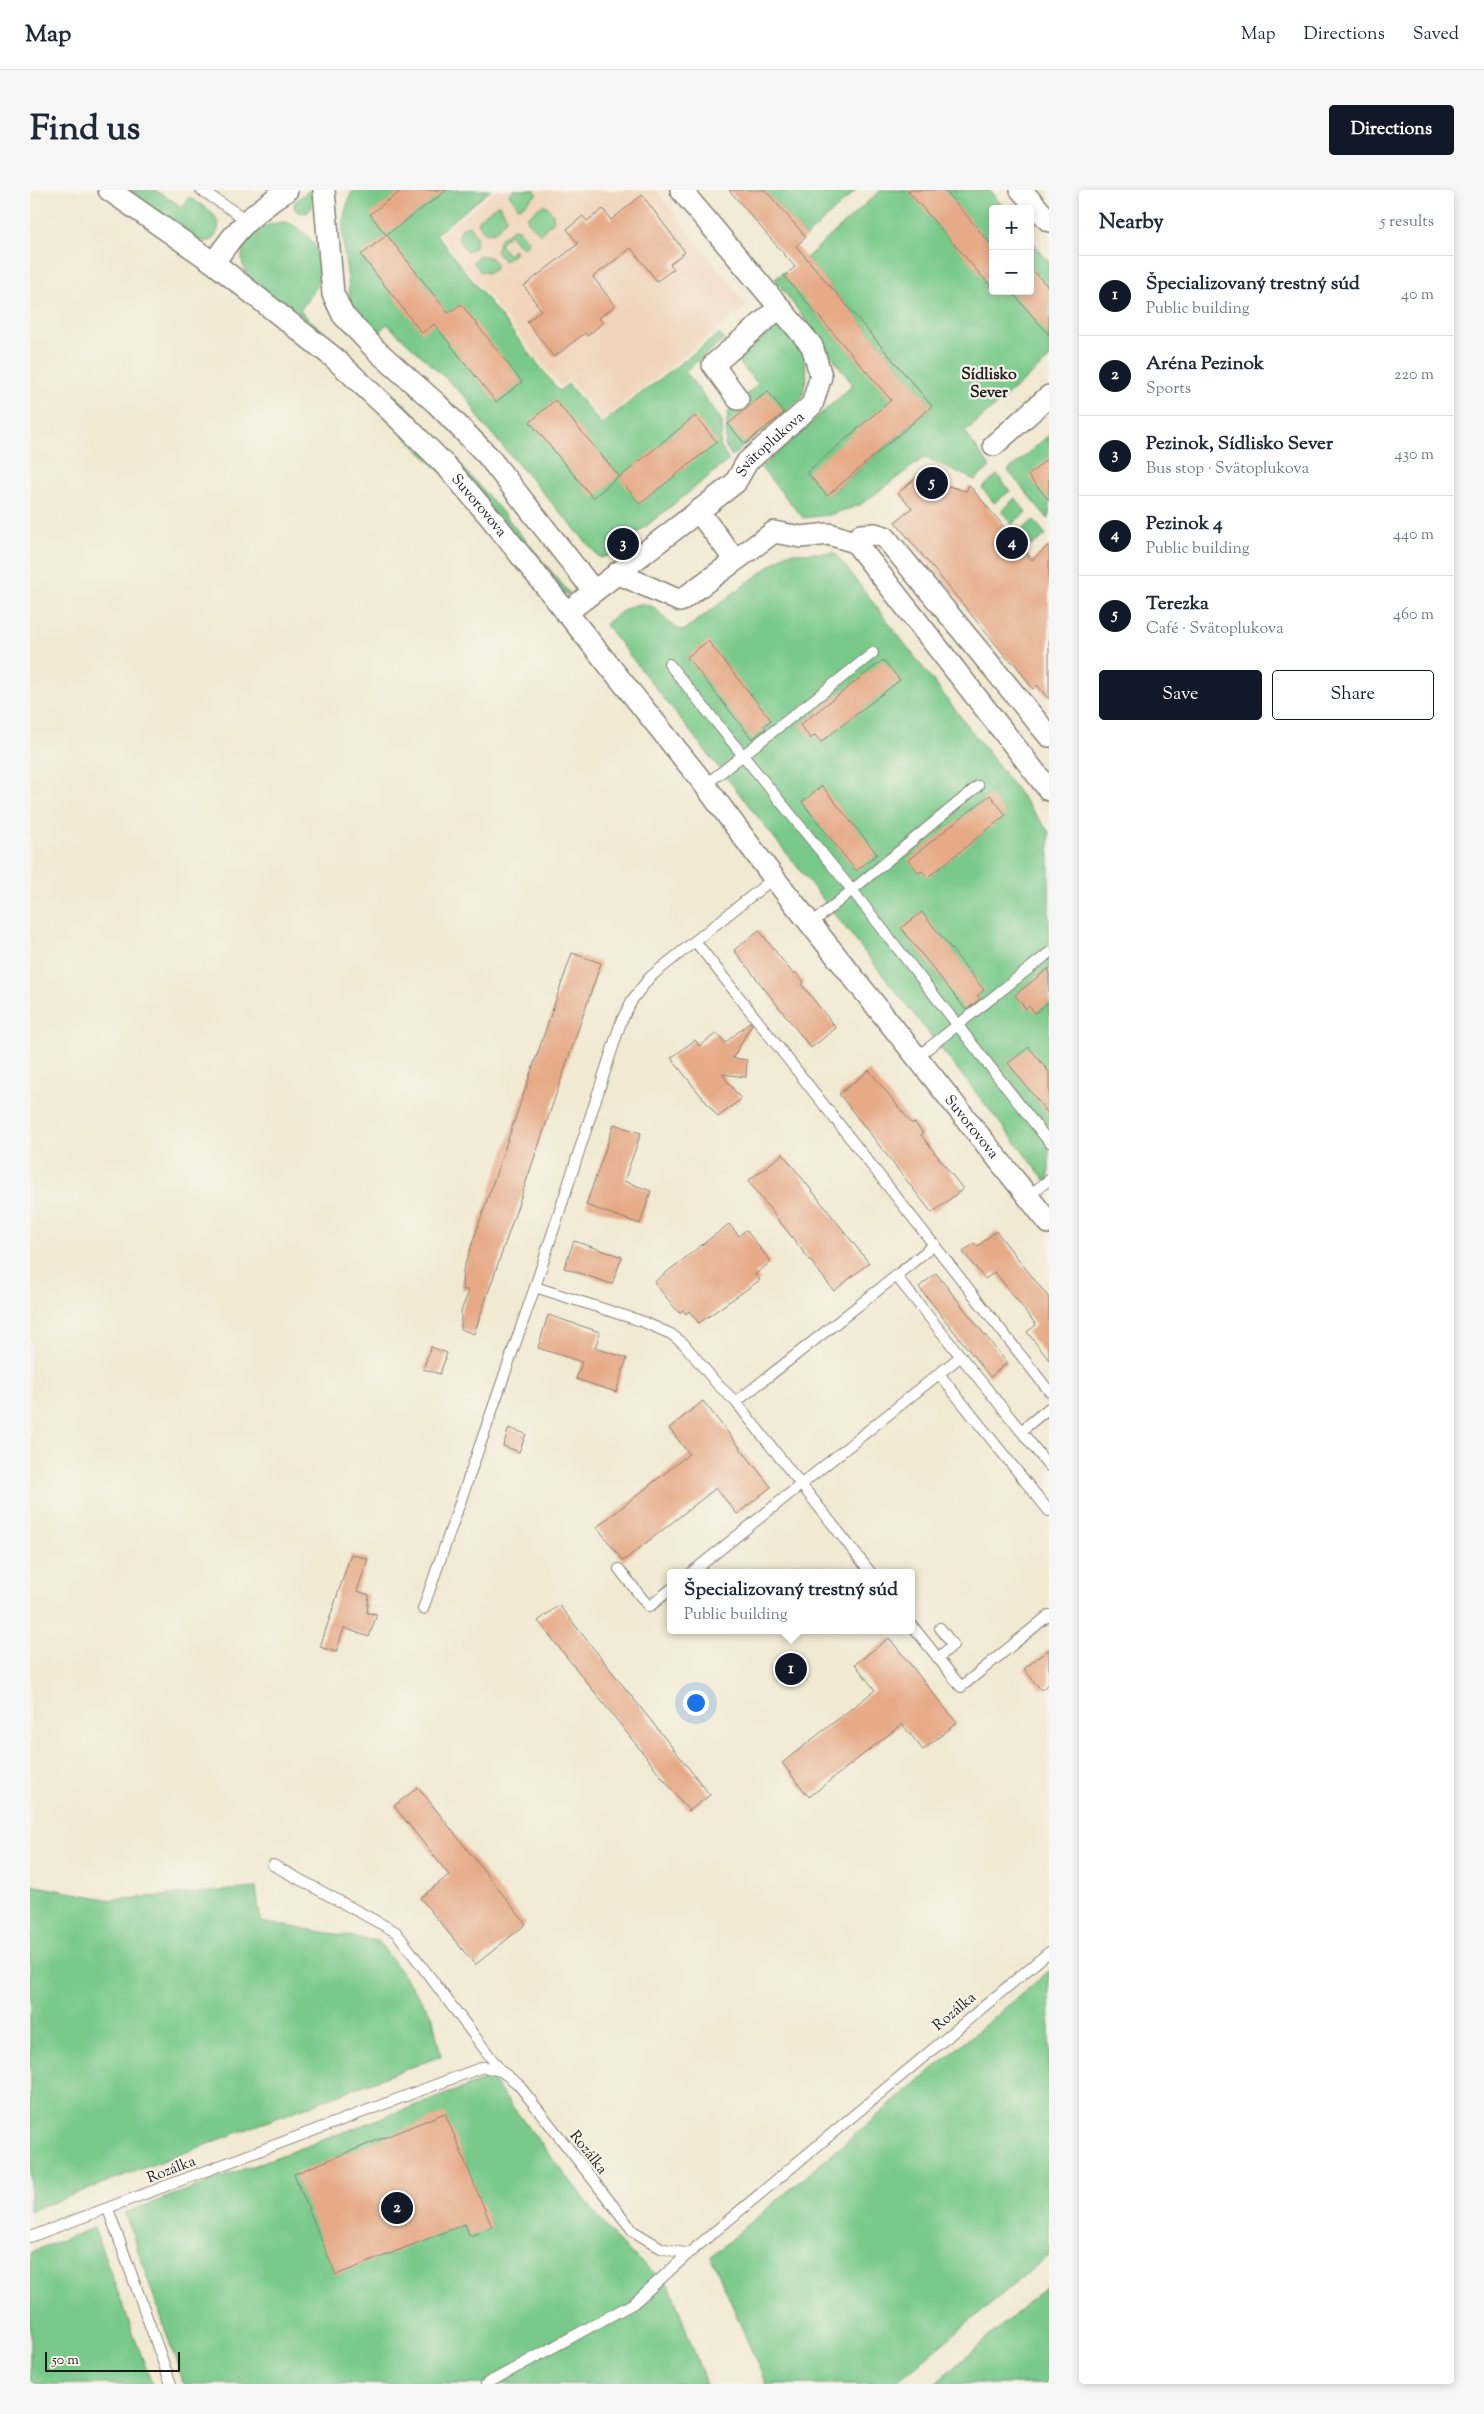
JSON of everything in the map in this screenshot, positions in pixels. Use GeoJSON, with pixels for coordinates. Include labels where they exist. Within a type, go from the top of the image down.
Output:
{"type":"FeatureCollection","features":[{"type":"Feature","properties":{"kind":"street","name":"Suvorovova"},"geometry":{"type":"LineString","coordinates":[[109,190],[214,263],[333,357],[448,468],[490,517],[705,785],[774,878],[1049,1223]]}},
{"type":"Feature","properties":{"kind":"street"},"geometry":{"type":"LineString","coordinates":[[214,263],[231,236],[247,220],[287,190]]}},
{"type":"Feature","properties":{"kind":"street"},"geometry":{"type":"LineString","coordinates":[[324,190],[330,276],[333,294],[343,315],[377,351],[436,403],[488,456],[593,590]]}},
{"type":"Feature","properties":{"kind":"street","name":"Svätoplukova"},"geometry":{"type":"LineString","coordinates":[[566,613],[593,590],[735,483],[747,462],[812,405],[821,376],[812,346],[682,190]]}},
{"type":"Feature","properties":{"kind":"street"},"geometry":{"type":"LineString","coordinates":[[1021,190],[1049,222]]}},
{"type":"Feature","properties":{"kind":"street"},"geometry":{"type":"LineString","coordinates":[[738,399],[713,365],[780,308]]}},
{"type":"Feature","properties":{"kind":"street"},"geometry":{"type":"LineString","coordinates":[[994,445],[1049,396]]}},
{"type":"Feature","properties":{"kind":"street"},"geometry":{"type":"LineString","coordinates":[[698,511],[735,560]]}},
{"type":"Feature","properties":{"kind":"street"},"geometry":{"type":"LineString","coordinates":[[617,573],[680,601],[774,532],[801,537],[829,534],[855,542],[1049,790]]}},
{"type":"Feature","properties":{"kind":"street"},"geometry":{"type":"LineString","coordinates":[[855,542],[861,535],[875,534],[884,537],[1049,736]]}},
{"type":"Feature","properties":{"kind":"lane"},"geometry":{"type":"LineString","coordinates":[[201,190],[247,220]]}},
{"type":"Feature","properties":{"kind":"lane"},"geometry":{"type":"LineString","coordinates":[[705,785],[873,654]]}},
{"type":"Feature","properties":{"kind":"lane"},"geometry":{"type":"LineString","coordinates":[[669,664],[852,890],[1049,1142]]}},
{"type":"Feature","properties":{"kind":"lane"},"geometry":{"type":"LineString","coordinates":[[811,924],[978,786]]}},
{"type":"Feature","properties":{"kind":"lane"},"geometry":{"type":"LineString","coordinates":[[423,1609],[535,1286],[621,1022],[632,1000],[650,977],[774,878]]}},
{"type":"Feature","properties":{"kind":"lane"},"geometry":{"type":"LineString","coordinates":[[695,941],[1049,1391]]}},
{"type":"Feature","properties":{"kind":"lane"},"geometry":{"type":"LineString","coordinates":[[917,1057],[1049,953]]}},
{"type":"Feature","properties":{"kind":"lane"},"geometry":{"type":"LineString","coordinates":[[1028,1196],[1049,1180]]}},
{"type":"Feature","properties":{"kind":"lane"},"geometry":{"type":"LineString","coordinates":[[736,1402],[935,1244]]}},
{"type":"Feature","properties":{"kind":"lane"},"geometry":{"type":"LineString","coordinates":[[896,1276],[1049,1466]]}},
{"type":"Feature","properties":{"kind":"lane"},"geometry":{"type":"LineString","coordinates":[[535,1286],[641,1321],[671,1334],[684,1344],[717,1384],[736,1402],[868,1569]]}},
{"type":"Feature","properties":{"kind":"lane"},"geometry":{"type":"LineString","coordinates":[[696,1569],[961,1356]]}},
{"type":"Feature","properties":{"kind":"lane"},"geometry":{"type":"LineString","coordinates":[[939,1374],[1049,1511]]}},
{"type":"Feature","properties":{"kind":"lane"},"geometry":{"type":"LineString","coordinates":[[1021,1431],[1049,1408]]}},
{"type":"Feature","properties":{"kind":"lane"},"geometry":{"type":"LineString","coordinates":[[619,1569],[649,1607],[667,1592]]}},
{"type":"Feature","properties":{"kind":"lane"},"geometry":{"type":"LineString","coordinates":[[915,1629],[962,1687],[1049,1615]]}},
{"type":"Feature","properties":{"kind":"lane"},"geometry":{"type":"LineString","coordinates":[[938,1658],[953,1645],[940,1628]]}},
{"type":"Feature","properties":{"kind":"lane"},"geometry":{"type":"LineString","coordinates":[[273,1864],[396,1932],[501,2071]]}},
{"type":"Feature","properties":{"kind":"lane","name":"Rozálka"},"geometry":{"type":"LineString","coordinates":[[30,2236],[108,2209],[483,2067],[501,2071],[518,2084],[633,2231],[661,2248],[688,2254],[1049,1952]]}},
{"type":"Feature","properties":{"kind":"lane"},"geometry":{"type":"LineString","coordinates":[[108,2209],[171,2384]]}},
{"type":"Feature","properties":{"kind":"lane"},"geometry":{"type":"LineString","coordinates":[[486,2384],[634,2303],[688,2254]]}},
{"type":"Feature","properties":{"kind":"shaded area"},"geometry":{"type":"Polygon","coordinates":[[[497,190],[656,190],[747,306],[602,420],[569,380],[560,386],[440,235],[497,190]]]}},
{"type":"Feature","properties":{"kind":"green space"},"geometry":{"type":"Polygon","coordinates":[[[128,190],[155,190],[182,207],[189,197],[214,215],[218,227],[216,233],[211,241],[199,241],[128,190]]]}},
{"type":"Feature","properties":{"kind":"green space"},"geometry":{"type":"Polygon","coordinates":[[[310,190],[312,193],[311,208],[307,213],[298,212],[294,208],[295,201],[310,190]]]}},
{"type":"Feature","properties":{"kind":"green space"},"geometry":{"type":"Polygon","coordinates":[[[353,190],[491,190],[436,234],[559,391],[568,384],[601,424],[719,334],[724,340],[685,371],[722,421],[720,446],[729,460],[610,555],[600,558],[482,423],[468,399],[387,324],[375,335],[356,315],[350,297],[343,233],[345,211],[353,190]]]}},
{"type":"Feature","properties":{"kind":"green space"},"geometry":{"type":"Polygon","coordinates":[[[513,190],[535,190],[537,194],[523,206],[518,207],[509,194],[513,190]]]}},
{"type":"Feature","properties":{"kind":"green space"},"geometry":{"type":"Polygon","coordinates":[[[765,190],[856,190],[806,237],[765,190]]]}},
{"type":"Feature","properties":{"kind":"green space"},"geometry":{"type":"Polygon","coordinates":[[[881,190],[989,190],[1002,205],[989,205],[989,295],[1034,295],[1034,244],[1049,262],[1049,359],[965,432],[990,467],[975,480],[925,457],[860,505],[829,515],[803,518],[761,468],[853,385],[775,279],[784,272],[899,396],[808,473],[828,496],[932,406],[806,258],[881,190]]]}},
{"type":"Feature","properties":{"kind":"green space"},"geometry":{"type":"Polygon","coordinates":[[[497,205],[500,205],[507,218],[495,232],[485,233],[478,223],[479,219],[497,205]]]}},
{"type":"Feature","properties":{"kind":"green space"},"geometry":{"type":"Polygon","coordinates":[[[543,205],[547,206],[553,214],[554,221],[540,234],[528,222],[527,217],[543,205]]]}},
{"type":"Feature","properties":{"kind":"green space"},"geometry":{"type":"Polygon","coordinates":[[[285,222],[293,225],[307,236],[313,243],[320,259],[319,281],[300,311],[411,410],[498,507],[570,594],[563,594],[253,285],[242,260],[245,244],[249,237],[261,228],[285,222]]]}},
{"type":"Feature","properties":{"kind":"green space"},"geometry":{"type":"Polygon","coordinates":[[[469,225],[477,237],[475,247],[467,252],[458,239],[461,229],[469,225]]]}},
{"type":"Feature","properties":{"kind":"green space"},"geometry":{"type":"Polygon","coordinates":[[[514,228],[519,229],[529,242],[525,247],[521,247],[510,234],[500,244],[508,255],[514,249],[516,253],[504,261],[496,251],[500,239],[514,228]]]}},
{"type":"Feature","properties":{"kind":"green space"},"geometry":{"type":"Polygon","coordinates":[[[479,255],[490,257],[496,263],[495,269],[488,273],[480,271],[473,262],[479,255]]]}},
{"type":"Feature","properties":{"kind":"green space"},"geometry":{"type":"Polygon","coordinates":[[[780,323],[803,351],[807,376],[802,398],[732,456],[725,445],[728,412],[758,384],[737,360],[780,323]]]}},
{"type":"Feature","properties":{"kind":"green space"},"geometry":{"type":"Polygon","coordinates":[[[1049,435],[1049,520],[1008,471],[1049,435]]]}},
{"type":"Feature","properties":{"kind":"green space"},"geometry":{"type":"Polygon","coordinates":[[[997,475],[1010,491],[994,503],[982,488],[997,475]]]}},
{"type":"Feature","properties":{"kind":"green space"},"geometry":{"type":"Polygon","coordinates":[[[1015,498],[1026,512],[1012,524],[1001,511],[1015,498]]]}},
{"type":"Feature","properties":{"kind":"green space"},"geometry":{"type":"Polygon","coordinates":[[[1034,520],[1046,535],[1031,546],[1019,532],[1034,520]]]}},
{"type":"Feature","properties":{"kind":"green space"},"geometry":{"type":"Polygon","coordinates":[[[787,553],[835,553],[1049,832],[1049,1185],[605,624],[630,607],[644,604],[657,610],[671,624],[683,631],[787,553]]]}},
{"type":"Feature","properties":{"kind":"green space"},"geometry":{"type":"Polygon","coordinates":[[[30,1885],[112,1900],[256,1888],[261,1922],[378,1941],[432,2015],[441,2056],[30,2211],[30,1885]]]}},
{"type":"Feature","properties":{"kind":"green space"},"geometry":{"type":"Polygon","coordinates":[[[1049,1971],[1049,2255],[894,2384],[766,2384],[711,2256],[1049,1971]]]}},
{"type":"Feature","properties":{"kind":"green space"},"geometry":{"type":"Polygon","coordinates":[[[490,2078],[618,2242],[670,2286],[706,2384],[184,2384],[125,2213],[490,2078]]]}},
{"type":"Feature","properties":{"kind":"green space"},"geometry":{"type":"Polygon","coordinates":[[[94,2228],[152,2384],[30,2384],[30,2252],[94,2228]]]}},
{"type":"Feature","properties":{"kind":"green space"},"geometry":{"type":"Polygon","coordinates":[[[1049,2284],[1049,2384],[935,2384],[1049,2284]]]}},
{"type":"Feature","properties":{"kind":"building"},"geometry":{"type":"Polygon","coordinates":[[[402,190],[447,190],[386,235],[370,214],[402,190]]]}},
{"type":"Feature","properties":{"kind":"building"},"geometry":{"type":"Polygon","coordinates":[[[729,190],[765,190],[806,237],[796,246],[932,406],[827,496],[807,472],[891,400],[784,276],[795,267],[729,190]]]}},
{"type":"Feature","properties":{"kind":"building"},"geometry":{"type":"Polygon","coordinates":[[[907,190],[944,190],[968,217],[989,242],[989,284],[907,190]]]}},
{"type":"Feature","properties":{"kind":"building"},"geometry":{"type":"Polygon","coordinates":[[[642,195],[685,252],[670,264],[674,269],[657,281],[631,248],[593,277],[615,306],[599,318],[603,323],[587,336],[585,333],[554,357],[527,322],[541,310],[524,286],[578,244],[567,229],[583,216],[587,221],[603,209],[611,220],[642,195]]]}},
{"type":"Feature","properties":{"kind":"building"},"geometry":{"type":"Polygon","coordinates":[[[387,235],[448,313],[461,304],[522,382],[496,402],[434,324],[422,333],[361,255],[387,235]]]}},
{"type":"Feature","properties":{"kind":"building"},"geometry":{"type":"Polygon","coordinates":[[[1034,271],[1049,288],[1049,335],[1014,295],[1034,295],[1034,271]]]}},
{"type":"Feature","properties":{"kind":"building"},"geometry":{"type":"Polygon","coordinates":[[[768,391],[784,413],[745,444],[728,424],[768,391]]]}},
{"type":"Feature","properties":{"kind":"building"},"geometry":{"type":"Polygon","coordinates":[[[555,400],[619,476],[593,498],[530,422],[555,400]]]}},
{"type":"Feature","properties":{"kind":"building"},"geometry":{"type":"Polygon","coordinates":[[[695,416],[717,442],[640,504],[619,478],[695,416]]]}},
{"type":"Feature","properties":{"kind":"building"},"geometry":{"type":"Polygon","coordinates":[[[1049,457],[1049,500],[1028,476],[1049,457]]]}},
{"type":"Feature","properties":{"kind":"building"},"geometry":{"type":"Polygon","coordinates":[[[928,468],[941,484],[966,491],[969,485],[1032,560],[1049,545],[1049,699],[1037,685],[1033,689],[1015,664],[1007,658],[895,522],[912,508],[898,493],[928,468]]]}},
{"type":"Feature","properties":{"kind":"building"},"geometry":{"type":"Polygon","coordinates":[[[708,641],[771,720],[764,726],[766,728],[752,739],[687,657],[708,641]]]}},
{"type":"Feature","properties":{"kind":"building"},"geometry":{"type":"Polygon","coordinates":[[[883,660],[900,680],[821,742],[815,735],[811,739],[800,725],[883,660]]]}},
{"type":"Feature","properties":{"kind":"building"},"geometry":{"type":"Polygon","coordinates":[[[822,786],[877,854],[856,871],[802,802],[822,786]]]}},
{"type":"Feature","properties":{"kind":"building"},"geometry":{"type":"Polygon","coordinates":[[[990,795],[1006,815],[928,877],[922,871],[919,873],[908,860],[990,795]]]}},
{"type":"Feature","properties":{"kind":"building"},"geometry":{"type":"Polygon","coordinates":[[[922,912],[984,990],[977,996],[980,999],[966,1010],[901,928],[922,912]]]}},
{"type":"Feature","properties":{"kind":"building"},"geometry":{"type":"Polygon","coordinates":[[[759,930],[793,974],[795,972],[804,982],[802,985],[836,1028],[811,1048],[734,950],[759,930]]]}},
{"type":"Feature","properties":{"kind":"building"},"geometry":{"type":"Polygon","coordinates":[[[572,953],[601,963],[474,1334],[461,1329],[461,1311],[469,1291],[462,1289],[463,1270],[572,953]]]}},
{"type":"Feature","properties":{"kind":"building"},"geometry":{"type":"Polygon","coordinates":[[[1049,968],[1049,1002],[1035,1013],[1029,1006],[1026,1009],[1015,995],[1049,968]]]}},
{"type":"Feature","properties":{"kind":"building"},"geometry":{"type":"Polygon","coordinates":[[[750,1022],[752,1024],[733,1058],[747,1060],[746,1077],[722,1074],[741,1099],[718,1117],[671,1058],[695,1040],[699,1046],[717,1033],[725,1043],[750,1022]]]}},
{"type":"Feature","properties":{"kind":"building"},"geometry":{"type":"Polygon","coordinates":[[[1029,1047],[1049,1072],[1049,1115],[1008,1063],[1029,1047]]]}},
{"type":"Feature","properties":{"kind":"building"},"geometry":{"type":"Polygon","coordinates":[[[869,1070],[912,1124],[914,1122],[923,1133],[921,1135],[963,1189],[932,1213],[839,1094],[869,1070]]]}},
{"type":"Feature","properties":{"kind":"building"},"geometry":{"type":"Polygon","coordinates":[[[614,1124],[641,1133],[624,1181],[651,1191],[640,1224],[586,1205],[614,1124]]]}},
{"type":"Feature","properties":{"kind":"building"},"geometry":{"type":"Polygon","coordinates":[[[783,1154],[869,1263],[834,1291],[748,1181],[783,1154]]]}},
{"type":"Feature","properties":{"kind":"building"},"geometry":{"type":"Polygon","coordinates":[[[729,1224],[739,1236],[746,1230],[771,1262],[755,1274],[760,1280],[699,1323],[689,1311],[686,1314],[683,1310],[679,1313],[654,1282],[729,1224]]]}},
{"type":"Feature","properties":{"kind":"building"},"geometry":{"type":"Polygon","coordinates":[[[996,1231],[1049,1298],[1049,1360],[1027,1332],[1036,1325],[995,1272],[985,1279],[963,1252],[974,1243],[978,1246],[996,1231]]]}},
{"type":"Feature","properties":{"kind":"building"},"geometry":{"type":"Polygon","coordinates":[[[574,1241],[622,1257],[612,1284],[564,1268],[574,1241]]]}},
{"type":"Feature","properties":{"kind":"building"},"geometry":{"type":"Polygon","coordinates":[[[936,1273],[1007,1363],[990,1377],[919,1287],[936,1273]]]}},
{"type":"Feature","properties":{"kind":"building"},"geometry":{"type":"Polygon","coordinates":[[[548,1315],[600,1332],[595,1348],[627,1358],[616,1392],[576,1379],[582,1362],[538,1348],[548,1315]]]}},
{"type":"Feature","properties":{"kind":"building"},"geometry":{"type":"Polygon","coordinates":[[[431,1347],[447,1353],[440,1374],[423,1369],[431,1347]]]}},
{"type":"Feature","properties":{"kind":"building"},"geometry":{"type":"Polygon","coordinates":[[[703,1401],[771,1487],[737,1514],[716,1488],[623,1561],[597,1527],[689,1454],[669,1428],[703,1401]]]}},
{"type":"Feature","properties":{"kind":"building"},"geometry":{"type":"Polygon","coordinates":[[[509,1428],[526,1434],[519,1452],[503,1446],[509,1428]]]}},
{"type":"Feature","properties":{"kind":"building"},"geometry":{"type":"Polygon","coordinates":[[[351,1554],[368,1559],[357,1591],[369,1595],[367,1613],[377,1614],[369,1637],[344,1628],[336,1652],[320,1647],[351,1554]]]}},
{"type":"Feature","properties":{"kind":"building"},"geometry":{"type":"Polygon","coordinates":[[[559,1605],[710,1795],[689,1811],[538,1621],[559,1605]]]}},
{"type":"Feature","properties":{"kind":"building"},"geometry":{"type":"Polygon","coordinates":[[[889,1638],[957,1723],[923,1750],[902,1724],[809,1797],[782,1763],[875,1690],[855,1664],[889,1638]]]}},
{"type":"Feature","properties":{"kind":"building"},"geometry":{"type":"Polygon","coordinates":[[[1049,1649],[1049,1684],[1041,1690],[1024,1669],[1049,1649]]]}},
{"type":"Feature","properties":{"kind":"building"},"geometry":{"type":"Polygon","coordinates":[[[418,1787],[526,1924],[475,1965],[420,1898],[449,1875],[394,1806],[418,1787]]]}},
{"type":"Feature","properties":{"kind":"building"},"geometry":{"type":"Polygon","coordinates":[[[445,2113],[492,2227],[470,2236],[465,2224],[336,2275],[294,2174],[445,2113]]]}},
{"type":"Feature","properties":{"kind":"place","name":"Terezka"},"geometry":{"type":"Point","coordinates":[932,483]}},
{"type":"Feature","properties":{"kind":"place","name":"Pezinok 4"},"geometry":{"type":"Point","coordinates":[1012,543]}},
{"type":"Feature","properties":{"kind":"place","name":"Pezinok, Sídlisko Sever"},"geometry":{"type":"Point","coordinates":[623,544]}},
{"type":"Feature","properties":{"kind":"place","name":"Špecializovaný trestný súd"},"geometry":{"type":"Point","coordinates":[791,1669]}},
{"type":"Feature","properties":{"kind":"place","name":"Aréna Pezinok"},"geometry":{"type":"Point","coordinates":[397,2208]}},
{"type":"Feature","properties":{"kind":"district","name":"Sídlisko Sever"},"geometry":{"type":"Point","coordinates":[989,382]}}]}
